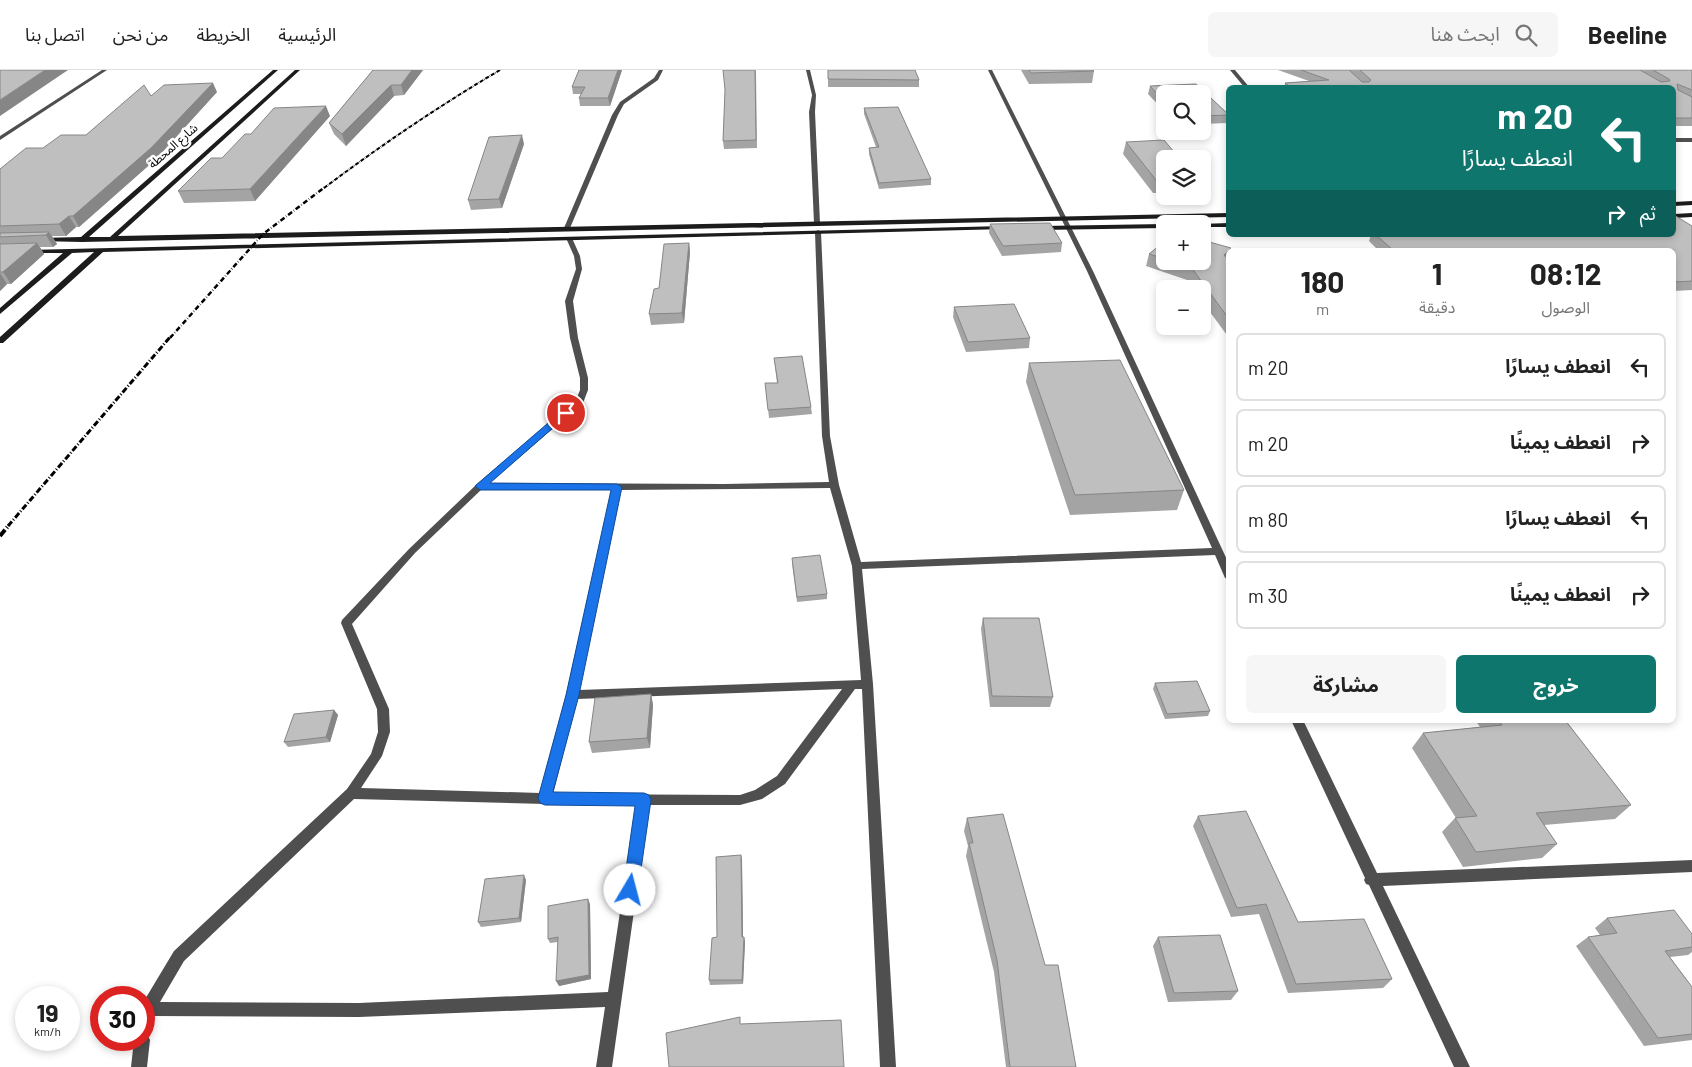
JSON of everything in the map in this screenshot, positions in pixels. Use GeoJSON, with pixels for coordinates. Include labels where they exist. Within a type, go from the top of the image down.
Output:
{"type":"FeatureCollection","features":[{"type":"Feature","properties":{"kind":"street"},"geometry":{"type":"LineString","coordinates":[[0,138],[105,70]]}},
{"type":"Feature","properties":{"kind":"street","name":"شارع المحطة"},"geometry":{"type":"LineString","coordinates":[[0,312],[276,70]]}},
{"type":"Feature","properties":{"kind":"street","name":"شارع المحطة"},"geometry":{"type":"LineString","coordinates":[[0,342],[298,70]]}},
{"type":"Feature","properties":{"kind":"street"},"geometry":{"type":"LineString","coordinates":[[567,228],[615,115],[622,103],[656,80],[662,70]]}},
{"type":"Feature","properties":{"kind":"street"},"geometry":{"type":"LineString","coordinates":[[808,70],[814,95],[812,112],[826,436],[834,486],[857,566],[867,684],[888,1067]]}},
{"type":"Feature","properties":{"kind":"street"},"geometry":{"type":"LineString","coordinates":[[990,70],[1069,227],[1226,568]]}},
{"type":"Feature","properties":{"kind":"street"},"geometry":{"type":"LineString","coordinates":[[1232,70],[1245,85]]}},
{"type":"Feature","properties":{"kind":"street"},"geometry":{"type":"LineString","coordinates":[[1676,140],[1692,140]]}},
{"type":"Feature","properties":{"kind":"street"},"geometry":{"type":"LineString","coordinates":[[1676,204],[1692,203]]}},
{"type":"Feature","properties":{"kind":"street"},"geometry":{"type":"LineString","coordinates":[[20,252],[569,238],[1064,218],[1226,215]]}},
{"type":"Feature","properties":{"kind":"street"},"geometry":{"type":"LineString","coordinates":[[1676,216],[1692,215]]}},
{"type":"Feature","properties":{"kind":"street"},"geometry":{"type":"LineString","coordinates":[[1211,225],[1226,225]]}},
{"type":"Feature","properties":{"kind":"street"},"geometry":{"type":"LineString","coordinates":[[1030,228],[1156,226]]}},
{"type":"Feature","properties":{"kind":"street"},"geometry":{"type":"LineString","coordinates":[[31,240],[567,228],[1010,228]]}},
{"type":"Feature","properties":{"kind":"street"},"geometry":{"type":"LineString","coordinates":[[155,996],[179,956],[351,793],[376,756],[384,732],[383,709],[346,623],[412,551],[480,486],[580,401],[584,390],[584,378],[574,338],[569,301],[579,269],[577,256],[569,238]]}},
{"type":"Feature","properties":{"kind":"street"},"geometry":{"type":"LineString","coordinates":[[480,486],[834,486]]}},
{"type":"Feature","properties":{"kind":"street"},"geometry":{"type":"LineString","coordinates":[[545,798],[572,695],[617,487]]}},
{"type":"Feature","properties":{"kind":"street"},"geometry":{"type":"LineString","coordinates":[[857,566],[1218,551]]}},
{"type":"Feature","properties":{"kind":"street"},"geometry":{"type":"LineString","coordinates":[[572,695],[867,684]]}},
{"type":"Feature","properties":{"kind":"street"},"geometry":{"type":"LineString","coordinates":[[351,793],[644,800],[740,800],[758,795],[781,780],[852,685]]}},
{"type":"Feature","properties":{"kind":"street"},"geometry":{"type":"LineString","coordinates":[[1297,723],[1462,1067]]}},
{"type":"Feature","properties":{"kind":"street"},"geometry":{"type":"LineString","coordinates":[[604,1067],[644,800]]}},
{"type":"Feature","properties":{"kind":"street"},"geometry":{"type":"LineString","coordinates":[[1371,880],[1692,866]]}},
{"type":"Feature","properties":{"kind":"street"},"geometry":{"type":"LineString","coordinates":[[155,1009],[359,1010],[615,999]]}},
{"type":"Feature","properties":{"kind":"street"},"geometry":{"type":"LineString","coordinates":[[140,1067],[141,1051]]}},
{"type":"Feature","properties":{"kind":"building"},"geometry":{"type":"Polygon","coordinates":[[[0,70],[45,70],[0,100],[0,70]]]}},
{"type":"Feature","properties":{"kind":"building"},"geometry":{"type":"Polygon","coordinates":[[[373,70],[412,70],[401,85],[391,85],[342,134],[329,123],[373,70]]]}},
{"type":"Feature","properties":{"kind":"building"},"geometry":{"type":"Polygon","coordinates":[[[579,70],[618,70],[608,98],[579,98],[585,87],[572,87],[579,70]]]}},
{"type":"Feature","properties":{"kind":"building"},"geometry":{"type":"Polygon","coordinates":[[[723,70],[755,70],[756,140],[723,141],[725,90],[723,70]]]}},
{"type":"Feature","properties":{"kind":"building"},"geometry":{"type":"Polygon","coordinates":[[[828,70],[915,70],[919,80],[828,79],[828,70]]]}},
{"type":"Feature","properties":{"kind":"building"},"geometry":{"type":"Polygon","coordinates":[[[1029,70],[1093,70],[1094,71],[1031,73],[1029,70]]]}},
{"type":"Feature","properties":{"kind":"building"},"geometry":{"type":"Polygon","coordinates":[[[1301,70],[1349,70],[1362,82],[1369,82],[1371,80],[1360,70],[1640,70],[1661,82],[1670,81],[1653,70],[1692,70],[1692,90],[1677,84],[1678,90],[1692,97],[1692,118],[1676,118],[1676,85],[1288,85],[1285,83],[1329,80],[1301,70]]]}},
{"type":"Feature","properties":{"kind":"building"},"geometry":{"type":"Polygon","coordinates":[[[213,83],[151,148],[73,216],[69,216],[59,224],[0,226],[0,169],[26,148],[43,148],[61,135],[86,135],[144,85],[151,96],[164,85],[213,83]]]}},
{"type":"Feature","properties":{"kind":"building"},"geometry":{"type":"Polygon","coordinates":[[[1150,86],[1156,86],[1156,92],[1150,86]]]}},
{"type":"Feature","properties":{"kind":"building"},"geometry":{"type":"Polygon","coordinates":[[[1211,98],[1226,112],[1226,115],[1211,116],[1211,98]]]}},
{"type":"Feature","properties":{"kind":"building"},"geometry":{"type":"Polygon","coordinates":[[[326,106],[250,189],[178,191],[211,158],[222,158],[245,134],[251,134],[274,108],[326,106]]]}},
{"type":"Feature","properties":{"kind":"building"},"geometry":{"type":"Polygon","coordinates":[[[898,107],[931,179],[879,183],[869,148],[879,147],[864,108],[898,107]]]}},
{"type":"Feature","properties":{"kind":"building"},"geometry":{"type":"Polygon","coordinates":[[[522,135],[499,199],[468,200],[489,137],[522,135]]]}},
{"type":"Feature","properties":{"kind":"building"},"geometry":{"type":"Polygon","coordinates":[[[1164,140],[1172,150],[1156,150],[1156,180],[1126,142],[1164,140]]]}},
{"type":"Feature","properties":{"kind":"building"},"geometry":{"type":"Polygon","coordinates":[[[1676,216],[1692,226],[1692,281],[1676,282],[1676,248],[1391,248],[1378,237],[1676,237],[1676,216]]]}},
{"type":"Feature","properties":{"kind":"building"},"geometry":{"type":"Polygon","coordinates":[[[1050,223],[1062,243],[1003,246],[990,224],[1050,223]]]}},
{"type":"Feature","properties":{"kind":"building"},"geometry":{"type":"Polygon","coordinates":[[[49,232],[46,235],[0,237],[0,233],[49,232]]]}},
{"type":"Feature","properties":{"kind":"building"},"geometry":{"type":"Polygon","coordinates":[[[1211,242],[1231,248],[1226,248],[1224,255],[1226,257],[1226,315],[1211,294],[1211,280],[1200,280],[1193,270],[1211,270],[1211,242]]]}},
{"type":"Feature","properties":{"kind":"building"},"geometry":{"type":"Polygon","coordinates":[[[37,243],[3,272],[0,272],[0,244],[37,243]]]}},
{"type":"Feature","properties":{"kind":"building"},"geometry":{"type":"Polygon","coordinates":[[[689,243],[682,313],[649,314],[654,289],[659,288],[664,244],[689,243]]]}},
{"type":"Feature","properties":{"kind":"building"},"geometry":{"type":"Polygon","coordinates":[[[1156,248],[1156,256],[1149,254],[1156,248]]]}},
{"type":"Feature","properties":{"kind":"building"},"geometry":{"type":"Polygon","coordinates":[[[1014,304],[1030,338],[968,342],[954,307],[1014,304]]]}},
{"type":"Feature","properties":{"kind":"building"},"geometry":{"type":"Polygon","coordinates":[[[802,356],[811,407],[768,410],[765,383],[778,383],[774,358],[802,356]]]}},
{"type":"Feature","properties":{"kind":"building"},"geometry":{"type":"Polygon","coordinates":[[[1120,360],[1184,490],[1075,495],[1029,363],[1120,360]]]}},
{"type":"Feature","properties":{"kind":"building"},"geometry":{"type":"Polygon","coordinates":[[[820,555],[827,594],[797,597],[792,558],[820,555]]]}},
{"type":"Feature","properties":{"kind":"building"},"geometry":{"type":"Polygon","coordinates":[[[983,618],[1039,618],[1053,697],[992,696],[983,618]]]}},
{"type":"Feature","properties":{"kind":"building"},"geometry":{"type":"Polygon","coordinates":[[[1197,681],[1210,711],[1167,714],[1155,683],[1197,681]]]}},
{"type":"Feature","properties":{"kind":"building"},"geometry":{"type":"Polygon","coordinates":[[[651,694],[647,738],[589,742],[595,698],[651,694]]]}},
{"type":"Feature","properties":{"kind":"building"},"geometry":{"type":"Polygon","coordinates":[[[334,710],[326,737],[284,742],[294,714],[334,710]]]}},
{"type":"Feature","properties":{"kind":"building"},"geometry":{"type":"Polygon","coordinates":[[[1500,723],[1567,723],[1631,805],[1536,813],[1557,844],[1476,852],[1455,818],[1477,816],[1423,733],[1502,725],[1500,723]]]}},
{"type":"Feature","properties":{"kind":"building"},"geometry":{"type":"Polygon","coordinates":[[[1246,811],[1298,922],[1364,919],[1392,979],[1296,984],[1266,904],[1237,908],[1198,816],[1246,811]]]}},
{"type":"Feature","properties":{"kind":"building"},"geometry":{"type":"Polygon","coordinates":[[[1003,814],[1045,965],[1058,965],[1076,1067],[1010,1067],[997,960],[969,843],[973,843],[967,818],[1003,814]]]}},
{"type":"Feature","properties":{"kind":"building"},"geometry":{"type":"Polygon","coordinates":[[[741,855],[742,937],[744,937],[742,980],[709,980],[712,938],[717,937],[716,857],[741,855]]]}},
{"type":"Feature","properties":{"kind":"building"},"geometry":{"type":"Polygon","coordinates":[[[524,875],[519,918],[478,922],[485,879],[524,875]]]}},
{"type":"Feature","properties":{"kind":"building"},"geometry":{"type":"Polygon","coordinates":[[[588,899],[589,975],[556,981],[558,937],[548,939],[548,906],[588,899]]]}},
{"type":"Feature","properties":{"kind":"building"},"geometry":{"type":"Polygon","coordinates":[[[1674,910],[1692,934],[1692,947],[1665,951],[1692,987],[1692,1034],[1658,1038],[1588,937],[1617,933],[1607,918],[1674,910]]]}},
{"type":"Feature","properties":{"kind":"building"},"geometry":{"type":"Polygon","coordinates":[[[1220,935],[1238,991],[1174,993],[1158,937],[1220,935]]]}},
{"type":"Feature","properties":{"kind":"building"},"geometry":{"type":"Polygon","coordinates":[[[740,1017],[740,1024],[841,1020],[844,1067],[669,1067],[666,1033],[740,1017]]]}},
{"type":"Feature","properties":{"kind":"railway"},"geometry":{"type":"LineString","coordinates":[[324,188],[410,127],[500,70]]}},
{"type":"Feature","properties":{"kind":"railway"},"geometry":{"type":"LineString","coordinates":[[170,338],[263,234],[325,187]]}},
{"type":"Feature","properties":{"kind":"railway"},"geometry":{"type":"LineString","coordinates":[[8,526],[171,336]]}},
{"type":"Feature","properties":{"kind":"railway"},"geometry":{"type":"LineString","coordinates":[[0,536],[9,525]]}},
{"type":"Feature","properties":{"kind":"route"},"geometry":{"type":"LineString","coordinates":[[566,413],[480,486],[617,487],[572,695],[545,798],[644,800],[630,890]]}}]}
